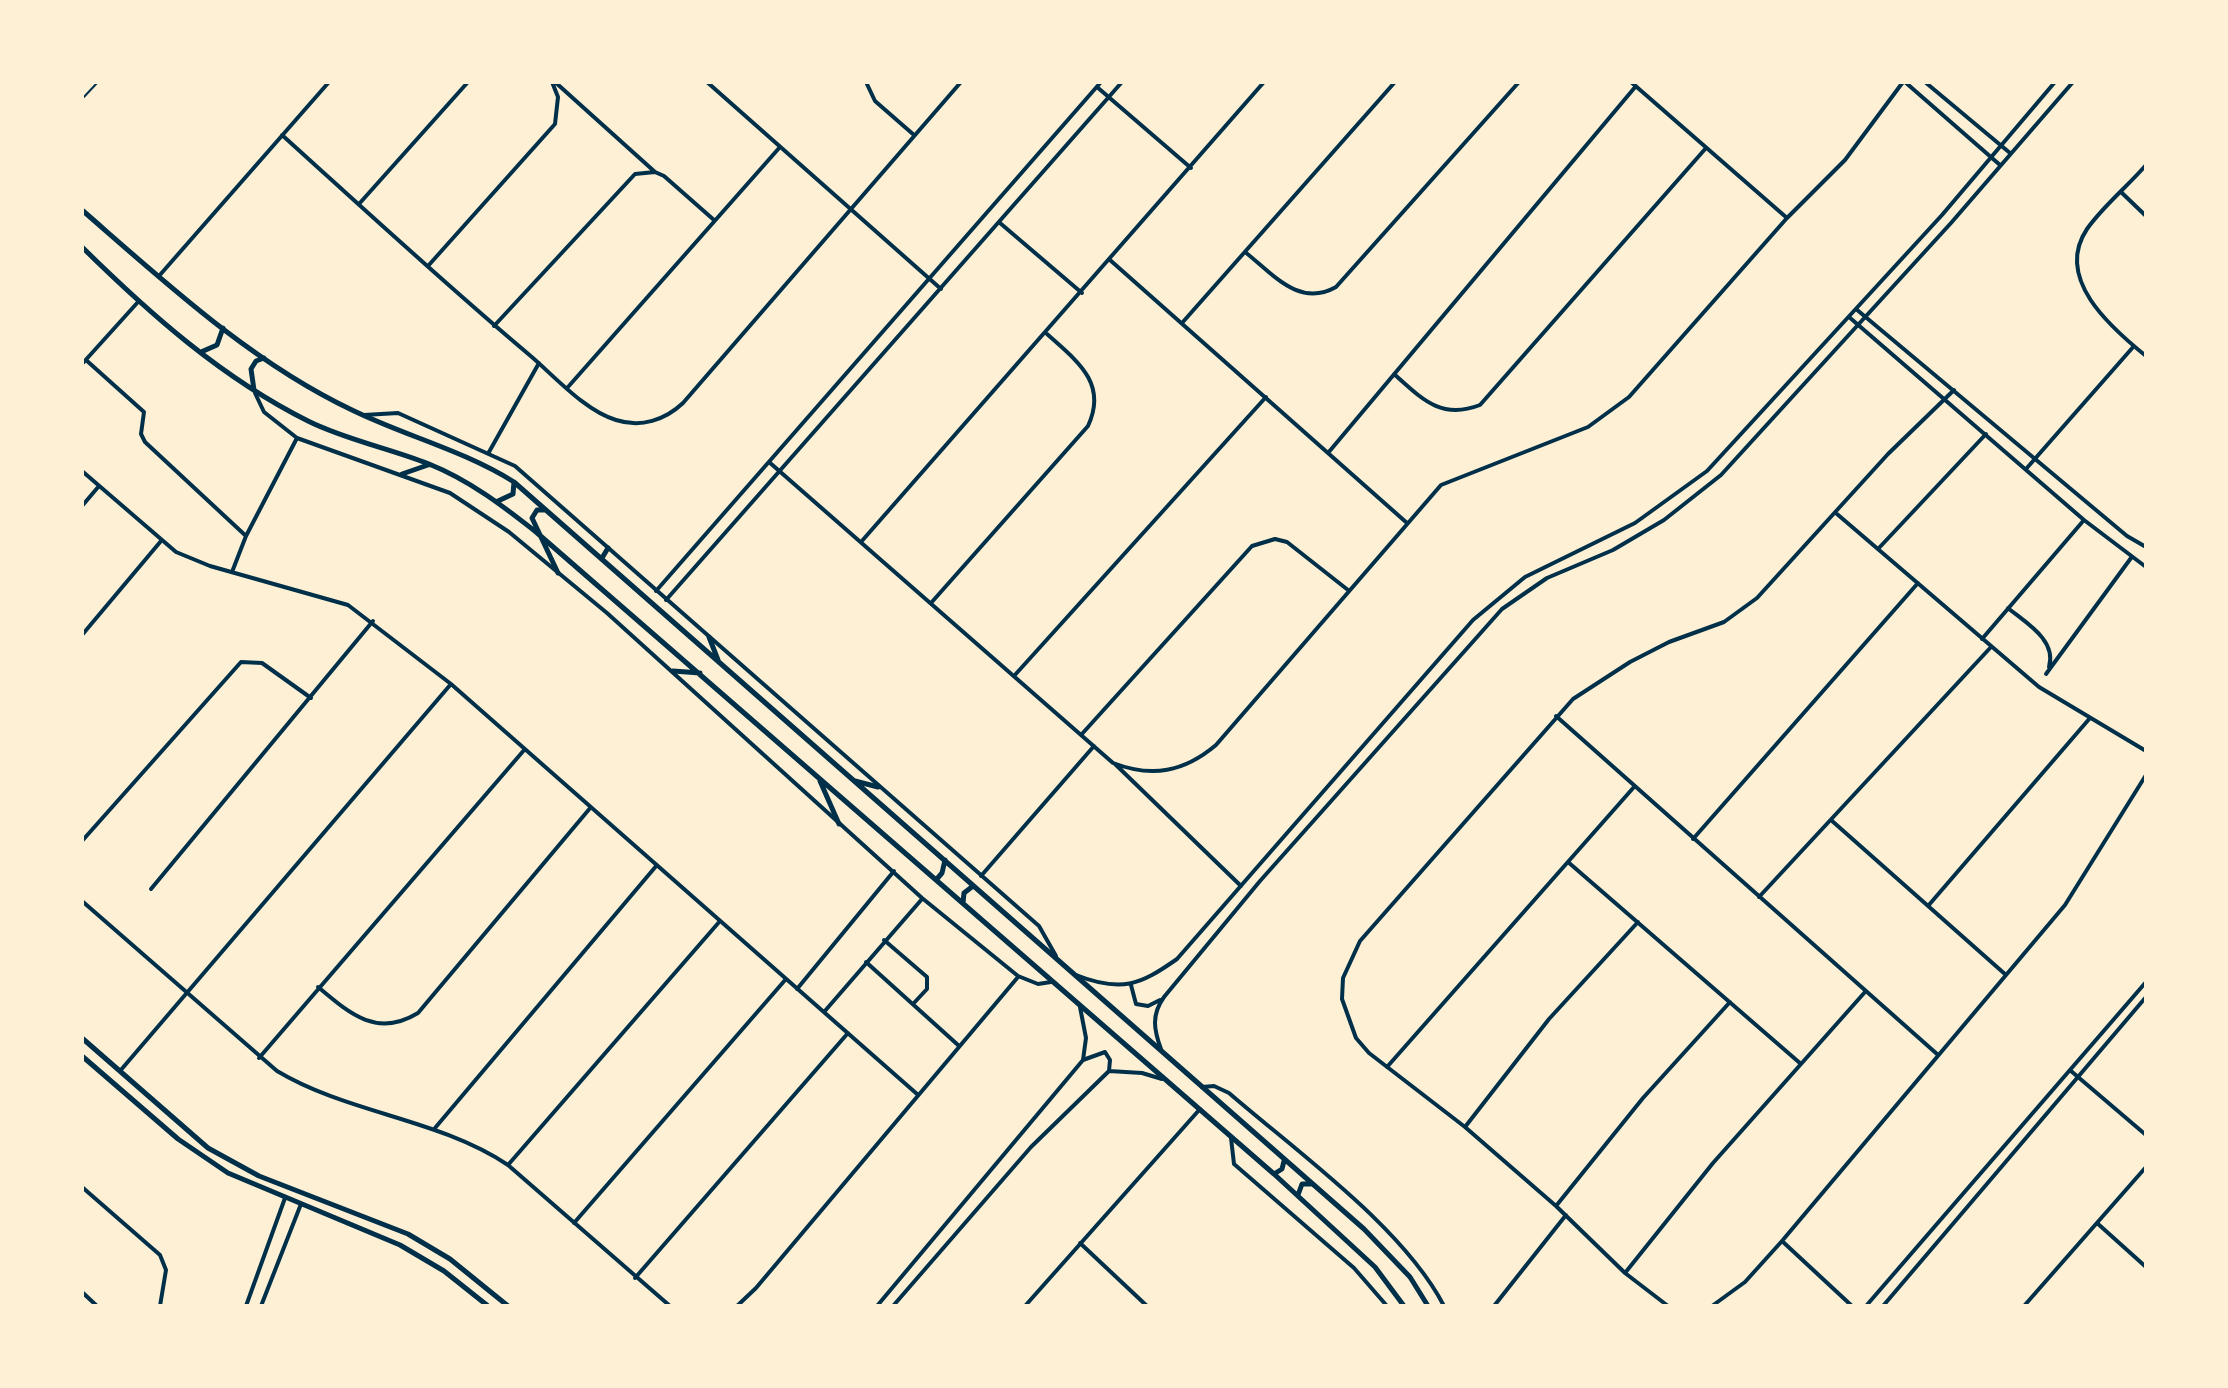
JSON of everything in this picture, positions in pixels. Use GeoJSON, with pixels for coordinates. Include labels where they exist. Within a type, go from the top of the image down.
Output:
{"type":"FeatureCollection","features":[{"type":"Feature","properties":{"kind":"street"},"geometry":{"type":"LineString","coordinates":[[159,276],[329,82]]}},
{"type":"Feature","properties":{"kind":"street"},"geometry":{"type":"LineString","coordinates":[[359,204],[468,82]]}},
{"type":"Feature","properties":{"kind":"street"},"geometry":{"type":"LineString","coordinates":[[428,266],[555,124],[558,97],[554,82]]}},
{"type":"Feature","properties":{"kind":"street"},"geometry":{"type":"LineString","coordinates":[[554,82],[714,220]]}},
{"type":"Feature","properties":{"kind":"street"},"geometry":{"type":"LineString","coordinates":[[866,82],[875,101],[914,135]]}},
{"type":"Feature","properties":{"kind":"street"},"geometry":{"type":"LineString","coordinates":[[282,135],[494,326],[601,413],[626,423],[653,421],[675,410],[961,82]]}},
{"type":"Feature","properties":{"kind":"street"},"geometry":{"type":"LineString","coordinates":[[666,600],[1122,82]]}},
{"type":"Feature","properties":{"kind":"street"},"geometry":{"type":"LineString","coordinates":[[861,542],[1047,334],[1264,82]]}},
{"type":"Feature","properties":{"kind":"street"},"geometry":{"type":"LineString","coordinates":[[1182,323],[1395,82]]}},
{"type":"Feature","properties":{"kind":"street"},"geometry":{"type":"LineString","coordinates":[[1245,252],[1294,291],[1313,295],[1336,287],[1519,82]]}},
{"type":"Feature","properties":{"kind":"street"},"geometry":{"type":"LineString","coordinates":[[1113,763],[1149,772],[1168,771],[1202,757],[1432,493],[1451,479],[1565,438],[1610,414],[1629,397],[1787,218],[1845,160],[1904,82],[2000,165]]}},
{"type":"Feature","properties":{"kind":"street"},"geometry":{"type":"LineString","coordinates":[[1925,82],[2010,153]]}},
{"type":"Feature","properties":{"kind":"street"},"geometry":{"type":"LineString","coordinates":[[1074,974],[1095,983],[1131,985],[1148,979],[1177,959],[1481,612],[1525,577],[1622,530],[1672,499],[1739,439],[2055,82]]}},
{"type":"Feature","properties":{"kind":"street"},"geometry":{"type":"LineString","coordinates":[[1162,1052],[1155,1021],[1156,1009],[1164,997],[1260,881],[1502,609],[1547,578],[1613,550],[1697,495],[1748,449],[2073,82]]}},
{"type":"Feature","properties":{"kind":"street"},"geometry":{"type":"LineString","coordinates":[[709,83],[941,289]]}},
{"type":"Feature","properties":{"kind":"street"},"geometry":{"type":"LineString","coordinates":[[656,591],[1099,84],[1109,97],[1191,168]]}},
{"type":"Feature","properties":{"kind":"street"},"geometry":{"type":"LineString","coordinates":[[1328,453],[1633,84],[1787,218]]}},
{"type":"Feature","properties":{"kind":"street"},"geometry":{"type":"LineString","coordinates":[[568,387],[780,147]]}},
{"type":"Feature","properties":{"kind":"street"},"geometry":{"type":"LineString","coordinates":[[1394,374],[1432,407],[1464,411],[1480,405],[1706,148]]}},
{"type":"Feature","properties":{"kind":"street"},"geometry":{"type":"LineString","coordinates":[[2146,165],[2087,228],[2076,261],[2079,281],[2087,295],[2146,356]]}},
{"type":"Feature","properties":{"kind":"street"},"geometry":{"type":"LineString","coordinates":[[494,326],[627,180],[635,174],[655,172]]}},
{"type":"Feature","properties":{"kind":"street"},"geometry":{"type":"LineString","coordinates":[[2122,193],[2146,216]]}},
{"type":"Feature","properties":{"kind":"street"},"geometry":{"type":"LineString","coordinates":[[82,210],[223,328],[301,382],[363,415],[467,456],[514,482],[1312,1184],[1395,1259],[1428,1306]]}},
{"type":"Feature","properties":{"kind":"street"},"geometry":{"type":"LineString","coordinates":[[1000,223],[1082,293]]}},
{"type":"Feature","properties":{"kind":"street"},"geometry":{"type":"LineString","coordinates":[[82,247],[138,302],[254,390],[313,423],[430,464],[497,502],[536,532],[1274,1174],[1375,1267],[1404,1306]]}},
{"type":"Feature","properties":{"kind":"street"},"geometry":{"type":"LineString","coordinates":[[1110,260],[1407,523]]}},
{"type":"Feature","properties":{"kind":"street"},"geometry":{"type":"LineString","coordinates":[[138,302],[84,362],[144,412],[146,422],[141,434],[145,442],[246,536]]}},
{"type":"Feature","properties":{"kind":"street"},"geometry":{"type":"LineString","coordinates":[[1856,309],[2127,536],[2146,547]]}},
{"type":"Feature","properties":{"kind":"street"},"geometry":{"type":"LineString","coordinates":[[1849,317],[1947,398],[2084,520],[2146,567]]}},
{"type":"Feature","properties":{"kind":"street"},"geometry":{"type":"LineString","coordinates":[[200,352],[217,345],[223,328]]}},
{"type":"Feature","properties":{"kind":"street"},"geometry":{"type":"LineString","coordinates":[[931,603],[1088,426],[1094,412],[1093,381],[1084,368],[1047,334]]}},
{"type":"Feature","properties":{"kind":"street"},"geometry":{"type":"LineString","coordinates":[[2026,469],[2134,346]]}},
{"type":"Feature","properties":{"kind":"street"},"geometry":{"type":"LineString","coordinates":[[265,357],[256,361],[251,369],[254,390],[264,412],[297,438],[450,493],[509,532],[673,671],[922,898],[1018,976],[1038,984],[1051,982]]}},
{"type":"Feature","properties":{"kind":"street"},"geometry":{"type":"LineString","coordinates":[[488,452],[539,363]]}},
{"type":"Feature","properties":{"kind":"street"},"geometry":{"type":"LineString","coordinates":[[1668,1306],[1625,1273],[1566,1215],[1465,1127],[1387,1067],[1356,1038],[1346,1019],[1343,978],[1349,959],[1360,941],[1573,699],[1630,662],[1741,611],[1837,514],[1888,454],[1954,390]]}},
{"type":"Feature","properties":{"kind":"street"},"geometry":{"type":"LineString","coordinates":[[1014,676],[1266,397]]}},
{"type":"Feature","properties":{"kind":"street"},"geometry":{"type":"LineString","coordinates":[[363,415],[398,413],[515,466],[1039,926],[1056,959]]}},
{"type":"Feature","properties":{"kind":"street"},"geometry":{"type":"LineString","coordinates":[[1878,549],[1986,433]]}},
{"type":"Feature","properties":{"kind":"street"},"geometry":{"type":"LineString","coordinates":[[232,572],[246,536],[297,438]]}},
{"type":"Feature","properties":{"kind":"street"},"geometry":{"type":"LineString","coordinates":[[769,462],[1113,763],[1242,886]]}},
{"type":"Feature","properties":{"kind":"street"},"geometry":{"type":"LineString","coordinates":[[402,474],[430,464]]}},
{"type":"Feature","properties":{"kind":"street"},"geometry":{"type":"LineString","coordinates":[[82,471],[161,541],[193,561],[332,599],[373,621],[451,684],[917,1094]]}},
{"type":"Feature","properties":{"kind":"street"},"geometry":{"type":"LineString","coordinates":[[497,502],[513,494],[514,482]]}},
{"type":"Feature","properties":{"kind":"street"},"geometry":{"type":"LineString","coordinates":[[82,506],[99,486]]}},
{"type":"Feature","properties":{"kind":"street"},"geometry":{"type":"LineString","coordinates":[[547,510],[540,508],[532,515],[536,532],[558,573]]}},
{"type":"Feature","properties":{"kind":"street"},"geometry":{"type":"LineString","coordinates":[[1837,514],[2039,687],[2146,751]]}},
{"type":"Feature","properties":{"kind":"street"},"geometry":{"type":"LineString","coordinates":[[1982,639],[2084,520]]}},
{"type":"Feature","properties":{"kind":"street"},"geometry":{"type":"LineString","coordinates":[[1081,735],[1252,546],[1275,539],[1287,542],[1348,590]]}},
{"type":"Feature","properties":{"kind":"street"},"geometry":{"type":"LineString","coordinates":[[82,635],[161,541]]}},
{"type":"Feature","properties":{"kind":"street"},"geometry":{"type":"LineString","coordinates":[[602,558],[608,548]]}},
{"type":"Feature","properties":{"kind":"street"},"geometry":{"type":"LineString","coordinates":[[2039,687],[2131,558]]}},
{"type":"Feature","properties":{"kind":"street"},"geometry":{"type":"LineString","coordinates":[[1693,839],[1918,583]]}},
{"type":"Feature","properties":{"kind":"street"},"geometry":{"type":"LineString","coordinates":[[2008,608],[2048,644],[2052,654],[2046,674]]}},
{"type":"Feature","properties":{"kind":"street"},"geometry":{"type":"LineString","coordinates":[[151,889],[373,621]]}},
{"type":"Feature","properties":{"kind":"street"},"geometry":{"type":"LineString","coordinates":[[709,637],[718,660]]}},
{"type":"Feature","properties":{"kind":"street"},"geometry":{"type":"LineString","coordinates":[[1759,897],[1991,647]]}},
{"type":"Feature","properties":{"kind":"street"},"geometry":{"type":"LineString","coordinates":[[82,841],[241,662],[262,663],[311,698]]}},
{"type":"Feature","properties":{"kind":"street"},"geometry":{"type":"LineString","coordinates":[[673,671],[700,673]]}},
{"type":"Feature","properties":{"kind":"street"},"geometry":{"type":"LineString","coordinates":[[120,1071],[451,684]]}},
{"type":"Feature","properties":{"kind":"street"},"geometry":{"type":"LineString","coordinates":[[1556,716],[1938,1055]]}},
{"type":"Feature","properties":{"kind":"street"},"geometry":{"type":"LineString","coordinates":[[1928,906],[2090,718]]}},
{"type":"Feature","properties":{"kind":"street"},"geometry":{"type":"LineString","coordinates":[[981,876],[1094,746]]}},
{"type":"Feature","properties":{"kind":"street"},"geometry":{"type":"LineString","coordinates":[[259,1058],[525,749]]}},
{"type":"Feature","properties":{"kind":"street"},"geometry":{"type":"LineString","coordinates":[[1712,1306],[1745,1282],[1782,1241],[2065,905],[2146,775]]}},
{"type":"Feature","properties":{"kind":"street"},"geometry":{"type":"LineString","coordinates":[[818,777],[839,824]]}},
{"type":"Feature","properties":{"kind":"street"},"geometry":{"type":"LineString","coordinates":[[855,781],[878,787]]}},
{"type":"Feature","properties":{"kind":"street"},"geometry":{"type":"LineString","coordinates":[[1387,1067],[1634,787]]}},
{"type":"Feature","properties":{"kind":"street"},"geometry":{"type":"LineString","coordinates":[[318,987],[365,1022],[393,1025],[418,1013],[591,807]]}},
{"type":"Feature","properties":{"kind":"street"},"geometry":{"type":"LineString","coordinates":[[1831,820],[2006,975]]}},
{"type":"Feature","properties":{"kind":"street"},"geometry":{"type":"LineString","coordinates":[[936,880],[942,873],[945,860]]}},
{"type":"Feature","properties":{"kind":"street"},"geometry":{"type":"LineString","coordinates":[[1568,862],[1801,1064]]}},
{"type":"Feature","properties":{"kind":"street"},"geometry":{"type":"LineString","coordinates":[[435,1128],[657,865]]}},
{"type":"Feature","properties":{"kind":"street"},"geometry":{"type":"LineString","coordinates":[[797,989],[894,871]]}},
{"type":"Feature","properties":{"kind":"street"},"geometry":{"type":"LineString","coordinates":[[964,904],[964,893],[974,886]]}},
{"type":"Feature","properties":{"kind":"street"},"geometry":{"type":"LineString","coordinates":[[824,1012],[922,898]]}},
{"type":"Feature","properties":{"kind":"street"},"geometry":{"type":"LineString","coordinates":[[82,901],[259,1058],[314,1090],[461,1137],[508,1165],[670,1306]]}},
{"type":"Feature","properties":{"kind":"street"},"geometry":{"type":"LineString","coordinates":[[508,1165],[720,921]]}},
{"type":"Feature","properties":{"kind":"street"},"geometry":{"type":"LineString","coordinates":[[1465,1127],[1549,1019],[1638,922]]}},
{"type":"Feature","properties":{"kind":"street"},"geometry":{"type":"LineString","coordinates":[[884,940],[927,977],[927,989],[913,1004]]}},
{"type":"Feature","properties":{"kind":"street"},"geometry":{"type":"LineString","coordinates":[[866,962],[958,1045]]}},
{"type":"Feature","properties":{"kind":"street"},"geometry":{"type":"LineString","coordinates":[[737,1306],[756,1288],[1018,976]]}},
{"type":"Feature","properties":{"kind":"street"},"geometry":{"type":"LineString","coordinates":[[574,1223],[786,979]]}},
{"type":"Feature","properties":{"kind":"street"},"geometry":{"type":"LineString","coordinates":[[1866,1306],[2146,982]]}},
{"type":"Feature","properties":{"kind":"street"},"geometry":{"type":"LineString","coordinates":[[1131,985],[1133,1000],[1141,1006],[1164,997]]}},
{"type":"Feature","properties":{"kind":"street"},"geometry":{"type":"LineString","coordinates":[[1625,1273],[1713,1163],[1866,991]]}},
{"type":"Feature","properties":{"kind":"street"},"geometry":{"type":"LineString","coordinates":[[1883,1306],[2146,997]]}},
{"type":"Feature","properties":{"kind":"street"},"geometry":{"type":"LineString","coordinates":[[1556,1206],[1643,1098],[1730,1002]]}},
{"type":"Feature","properties":{"kind":"street"},"geometry":{"type":"LineString","coordinates":[[1080,1005],[1086,1038],[1083,1060]]}},
{"type":"Feature","properties":{"kind":"street"},"geometry":{"type":"LineString","coordinates":[[635,1278],[848,1033]]}},
{"type":"Feature","properties":{"kind":"street"},"geometry":{"type":"LineString","coordinates":[[82,1038],[185,1130],[233,1163],[408,1234],[450,1259],[508,1306]]}},
{"type":"Feature","properties":{"kind":"street"},"geometry":{"type":"LineString","coordinates":[[877,1306],[1083,1060],[1105,1052],[1110,1060],[1109,1071],[1023,1156],[893,1306]]}},
{"type":"Feature","properties":{"kind":"street"},"geometry":{"type":"LineString","coordinates":[[82,1056],[202,1157],[228,1173],[400,1245],[444,1271],[488,1306]]}},
{"type":"Feature","properties":{"kind":"street"},"geometry":{"type":"LineString","coordinates":[[1109,1071],[1142,1073],[1165,1080]]}},
{"type":"Feature","properties":{"kind":"street"},"geometry":{"type":"LineString","coordinates":[[2071,1071],[2146,1135]]}},
{"type":"Feature","properties":{"kind":"street"},"geometry":{"type":"LineString","coordinates":[[1202,1087],[1214,1086],[1229,1093],[1380,1224],[1410,1255],[1444,1306]]}},
{"type":"Feature","properties":{"kind":"street"},"geometry":{"type":"LineString","coordinates":[[1025,1306],[1200,1109]]}},
{"type":"Feature","properties":{"kind":"street"},"geometry":{"type":"LineString","coordinates":[[1231,1136],[1234,1164],[1354,1268],[1387,1306]]}},
{"type":"Feature","properties":{"kind":"street"},"geometry":{"type":"LineString","coordinates":[[1274,1174],[1282,1169],[1284,1161]]}},
{"type":"Feature","properties":{"kind":"street"},"geometry":{"type":"LineString","coordinates":[[2024,1306],[2146,1167]]}},
{"type":"Feature","properties":{"kind":"street"},"geometry":{"type":"LineString","coordinates":[[1298,1196],[1302,1184],[1312,1184]]}},
{"type":"Feature","properties":{"kind":"street"},"geometry":{"type":"LineString","coordinates":[[82,1187],[160,1255],[166,1270],[160,1306]]}},
{"type":"Feature","properties":{"kind":"street"},"geometry":{"type":"LineString","coordinates":[[246,1306],[285,1198]]}},
{"type":"Feature","properties":{"kind":"street"},"geometry":{"type":"LineString","coordinates":[[261,1306],[301,1204]]}},
{"type":"Feature","properties":{"kind":"street"},"geometry":{"type":"LineString","coordinates":[[1494,1306],[1566,1215]]}},
{"type":"Feature","properties":{"kind":"street"},"geometry":{"type":"LineString","coordinates":[[2097,1223],[2146,1267]]}},
{"type":"Feature","properties":{"kind":"street"},"geometry":{"type":"LineString","coordinates":[[1782,1241],[1852,1306]]}},
{"type":"Feature","properties":{"kind":"street"},"geometry":{"type":"LineString","coordinates":[[1080,1243],[1147,1306]]}},
{"type":"Feature","properties":{"kind":"street"},"geometry":{"type":"LineString","coordinates":[[82,1292],[97,1306]]}},
{"type":"Feature","properties":{"kind":"lane"},"geometry":{"type":"LineString","coordinates":[[82,99],[98,82]]}}]}
